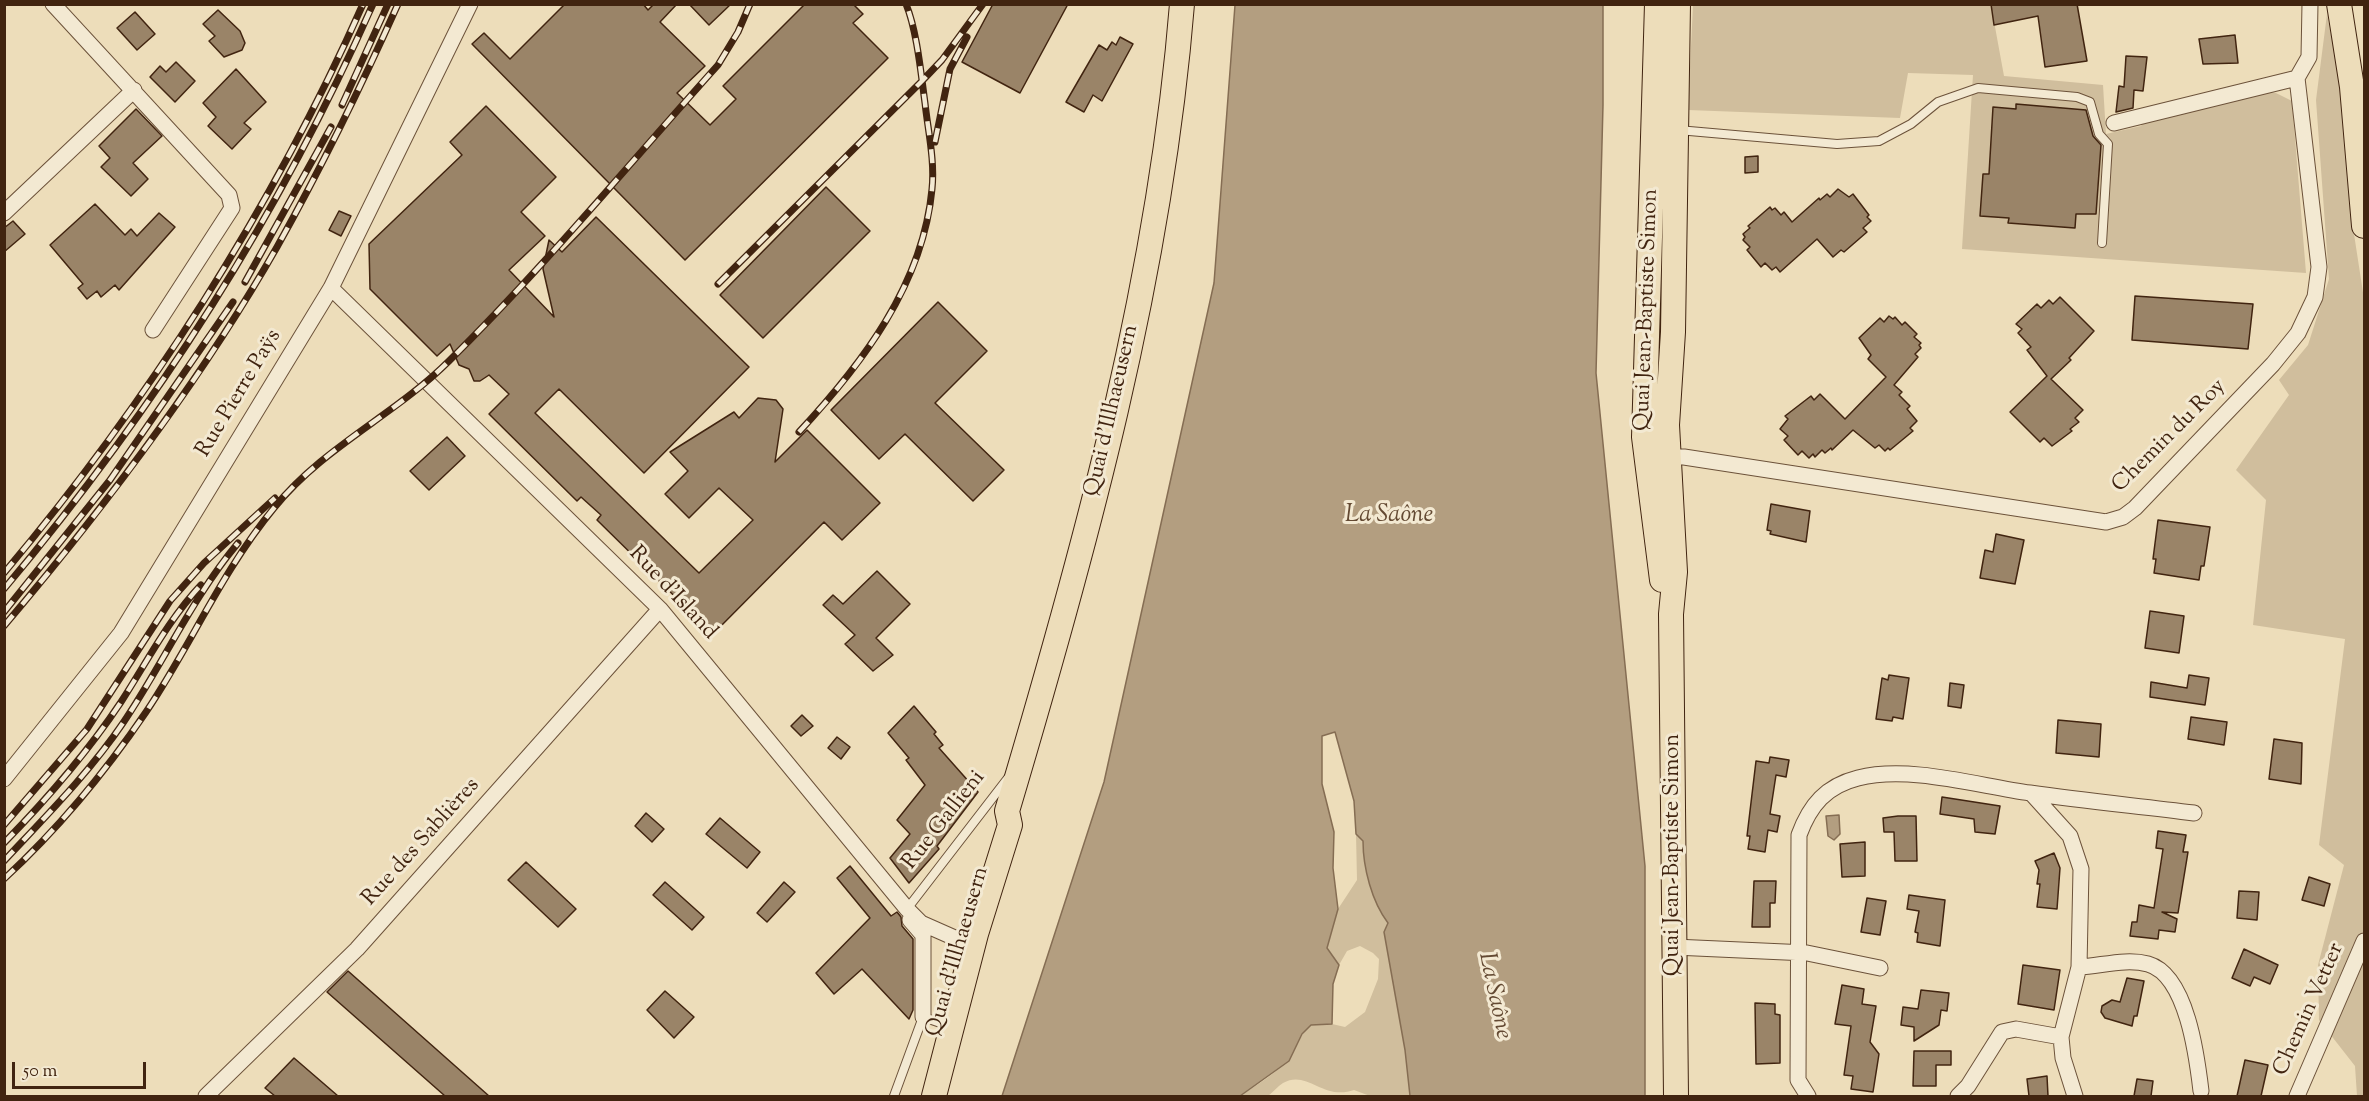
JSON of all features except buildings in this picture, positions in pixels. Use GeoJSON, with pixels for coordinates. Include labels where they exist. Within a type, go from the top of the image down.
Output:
{"type":"FeatureCollection","features":[{"type":"Feature","properties":{"kind":"main road","name":"Quai d'Illhaeusern"},"geometry":{"type":"LineString","coordinates":[[917,1096],[938,1022],[967,945],[998,821],[1007,811],[1017,778],[1077,563],[1127,357],[1156,218],[1175,91],[1182,4]]}},
{"type":"Feature","properties":{"kind":"main road","name":"Quai Jean-Baptiste Simon"},"geometry":{"type":"LineString","coordinates":[[1657,4],[1672,333],[1667,425],[1675,573],[1671,614],[1676,1096]]}},
{"type":"Feature","properties":{"kind":"main road","name":"Quai Jean-Baptiste Simon"},"geometry":{"type":"LineString","coordinates":[[1671,614],[1660,571],[1645,456],[1664,126],[1678,4]]}},
{"type":"Feature","properties":{"kind":"main road"},"geometry":{"type":"LineString","coordinates":[[2339,4],[2352,87],[2364,226]]}},
{"type":"Feature","properties":{"kind":"main road"},"geometry":{"type":"LineString","coordinates":[[2353,4],[2364,68]]}},
{"type":"Feature","properties":{"kind":"main road","name":"Quai d'Illhaeusern"},"geometry":{"type":"LineString","coordinates":[[934,1096],[938,1022]]}},
{"type":"Feature","properties":{"kind":"street"},"geometry":{"type":"LineString","coordinates":[[53,4],[230,195],[232,201],[232,208],[211,243],[153,330]]}},
{"type":"Feature","properties":{"kind":"street","name":"Rue Pierre Paÿs"},"geometry":{"type":"LineString","coordinates":[[4,779],[121,633],[331,288],[470,4]]}},
{"type":"Feature","properties":{"kind":"street"},"geometry":{"type":"LineString","coordinates":[[2114,123],[2297,78],[2309,57],[2310,4]]}},
{"type":"Feature","properties":{"kind":"street","name":"Chemin du Roy"},"geometry":{"type":"LineString","coordinates":[[1645,456],[1669,457],[2106,522],[2123,517],[2273,364],[2298,333],[2315,297],[2319,267],[2297,78]]}},
{"type":"Feature","properties":{"kind":"street"},"geometry":{"type":"LineString","coordinates":[[4,213],[134,90]]}},
{"type":"Feature","properties":{"kind":"street","name":"Rue d'Island"},"geometry":{"type":"LineString","coordinates":[[331,288],[660,609],[909,905],[921,923],[967,945]]}},
{"type":"Feature","properties":{"kind":"street","name":"Rue des Sablières"},"geometry":{"type":"LineString","coordinates":[[206,1096],[357,949],[660,609]]}},
{"type":"Feature","properties":{"kind":"street"},"geometry":{"type":"LineString","coordinates":[[1808,1096],[1798,1080],[1799,835],[1811,807],[1832,788],[1858,778],[1908,774],[2032,794],[2194,813]]}},
{"type":"Feature","properties":{"kind":"street"},"geometry":{"type":"LineString","coordinates":[[2032,794],[2070,836],[2081,869],[2079,967],[2061,1037],[2063,1058],[2075,1096]]}},
{"type":"Feature","properties":{"kind":"street"},"geometry":{"type":"LineString","coordinates":[[909,905],[910,920],[923,935],[938,1022]]}},
{"type":"Feature","properties":{"kind":"street","name":"Chemin Vetter"},"geometry":{"type":"LineString","coordinates":[[2296,1096],[2364,941]]}},
{"type":"Feature","properties":{"kind":"street"},"geometry":{"type":"LineString","coordinates":[[1674,947],[1799,952],[1880,968]]}},
{"type":"Feature","properties":{"kind":"street"},"geometry":{"type":"LineString","coordinates":[[2079,967],[2125,962],[2149,964],[2170,980],[2179,996],[2197,1055],[2201,1091]]}},
{"type":"Feature","properties":{"kind":"street"},"geometry":{"type":"LineString","coordinates":[[1958,1096],[1968,1086],[2002,1032],[2016,1029],[2061,1037]]}},
{"type":"Feature","properties":{"kind":"lane"},"geometry":{"type":"LineString","coordinates":[[1664,126],[1837,144],[1879,141],[1911,124],[1938,102],[1978,88],[2077,97],[2090,102],[2099,134],[2108,144],[2102,243]]}},
{"type":"Feature","properties":{"kind":"lane","name":"Rue Gallieni"},"geometry":{"type":"LineString","coordinates":[[909,905],[991,797],[1010,776],[1017,778]]}},
{"type":"Feature","properties":{"kind":"lane"},"geometry":{"type":"LineString","coordinates":[[894,1096],[938,1022]]}},
{"type":"Feature","properties":{"kind":"shaded area"},"geometry":{"type":"Polygon","coordinates":[[[1693,5],[1991,5],[2004,76],[2103,85],[2106,134],[2141,126],[2146,118],[2251,89],[2276,93],[2292,101],[2306,273],[1962,249],[1973,75],[1908,73],[1900,118],[1688,110],[1693,5]]]}},
{"type":"Feature","properties":{"kind":"shaded area"},"geometry":{"type":"Polygon","coordinates":[[[2327,14],[2341,87],[2354,234],[2364,299],[2364,1096],[2357,1096],[2355,1066],[2319,1020],[2318,965],[2344,865],[2319,845],[2345,639],[2253,625],[2266,500],[2236,470],[2289,395],[2279,380],[2308,345],[2329,279],[2316,100],[2327,14]]]}},
{"type":"Feature","properties":{"kind":"shaded area"},"geometry":{"type":"Polygon","coordinates":[[[1356,834],[1362,838],[1388,923],[1384,932],[1405,1050],[1410,1096],[1370,1096],[1354,1090],[1333,1092],[1308,1082],[1292,1080],[1281,1084],[1268,1096],[1240,1096],[1280,1067],[1311,1025],[1332,1024],[1345,1027],[1365,1012],[1378,979],[1379,959],[1360,946],[1347,951],[1339,965],[1327,948],[1338,909],[1357,880],[1356,834]]]}},
{"type":"Feature","properties":{"kind":"water","name":"La Saône"},"geometry":{"type":"Polygon","coordinates":[[[1235,5],[1603,5],[1603,105],[1596,373],[1645,866],[1645,1096],[1410,1096],[1405,1050],[1384,932],[1388,923],[1377,905],[1365,862],[1363,841],[1356,834],[1354,801],[1335,732],[1322,736],[1322,784],[1334,832],[1333,868],[1338,909],[1327,948],[1339,965],[1333,984],[1332,1024],[1311,1025],[1302,1034],[1289,1061],[1240,1096],[1002,1096],[1104,782],[1214,283],[1235,5]]]}},
{"type":"Feature","properties":{"kind":"water"},"geometry":{"type":"Polygon","coordinates":[[[1839,815],[1840,834],[1834,840],[1828,836],[1826,816],[1839,815]]]}},
{"type":"Feature","properties":{"kind":"railway"},"geometry":{"type":"LineString","coordinates":[[4,573],[108,441],[157,372],[203,301],[289,155],[363,4]]}},
{"type":"Feature","properties":{"kind":"railway"},"geometry":{"type":"LineString","coordinates":[[4,589],[111,453],[209,310],[297,160],[373,4]]}},
{"type":"Feature","properties":{"kind":"railway"},"geometry":{"type":"LineString","coordinates":[[342,105],[388,4]]}},
{"type":"Feature","properties":{"kind":"railway"},"geometry":{"type":"LineString","coordinates":[[4,626],[114,490],[216,347],[277,247],[325,157],[398,4]]}},
{"type":"Feature","properties":{"kind":"railway"},"geometry":{"type":"LineString","coordinates":[[4,879],[62,820],[131,734],[162,687],[238,557],[274,508],[314,467],[428,380],[519,289],[718,65],[738,32],[750,4]]}},
{"type":"Feature","properties":{"kind":"railway"},"geometry":{"type":"LineString","coordinates":[[799,432],[845,379],[886,321],[903,290],[926,224],[933,178],[932,157],[918,53],[906,4]]}},
{"type":"Feature","properties":{"kind":"railway"},"geometry":{"type":"LineString","coordinates":[[718,284],[942,60],[983,4]]}},
{"type":"Feature","properties":{"kind":"railway"},"geometry":{"type":"LineString","coordinates":[[935,142],[950,69],[967,37]]}},
{"type":"Feature","properties":{"kind":"railway"},"geometry":{"type":"LineString","coordinates":[[245,282],[331,127]]}},
{"type":"Feature","properties":{"kind":"railway"},"geometry":{"type":"LineString","coordinates":[[4,612],[110,480],[233,302]]}},
{"type":"Feature","properties":{"kind":"railway"},"geometry":{"type":"LineString","coordinates":[[4,825],[87,729],[170,601],[204,563],[275,498]]}},
{"type":"Feature","properties":{"kind":"railway"},"geometry":{"type":"LineString","coordinates":[[4,861],[66,794],[110,741],[138,701],[206,586],[238,543]]}},
{"type":"Feature","properties":{"kind":"railway"},"geometry":{"type":"LineString","coordinates":[[4,843],[51,792],[94,739],[121,702],[168,627],[201,585]]}}]}
